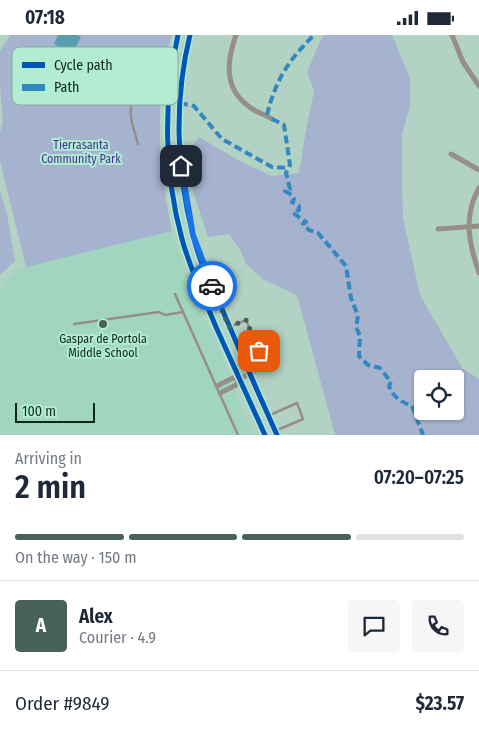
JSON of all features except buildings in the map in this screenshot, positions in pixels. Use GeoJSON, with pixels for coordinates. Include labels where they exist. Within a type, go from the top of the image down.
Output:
{"type":"FeatureCollection","features":[{"type":"Feature","properties":{"kind":"main road"},"geometry":{"type":"LineString","coordinates":[[190,35],[180,91],[179,137],[187,206],[193,235],[212,287],[276,433]]}},
{"type":"Feature","properties":{"kind":"main road"},"geometry":{"type":"LineString","coordinates":[[178,82],[180,91]]}},
{"type":"Feature","properties":{"kind":"main road"},"geometry":{"type":"LineString","coordinates":[[169,105],[168,137],[176,213],[182,239],[198,287],[265,435]]}},
{"type":"Feature","properties":{"kind":"street"},"geometry":{"type":"LineString","coordinates":[[236,35],[228,69],[233,90],[242,102],[253,110],[272,119]]}},
{"type":"Feature","properties":{"kind":"street"},"geometry":{"type":"LineString","coordinates":[[452,35],[463,62],[479,86]]}},
{"type":"Feature","properties":{"kind":"street"},"geometry":{"type":"LineString","coordinates":[[451,153],[479,170]]}},
{"type":"Feature","properties":{"kind":"street"},"geometry":{"type":"LineString","coordinates":[[479,188],[473,197],[468,226],[470,247],[479,273]]}},
{"type":"Feature","properties":{"kind":"street"},"geometry":{"type":"LineString","coordinates":[[438,229],[479,226]]}},
{"type":"Feature","properties":{"kind":"street"},"geometry":{"type":"LineString","coordinates":[[217,386],[233,378],[239,379],[250,374]]}},
{"type":"Feature","properties":{"kind":"street"},"geometry":{"type":"LineString","coordinates":[[220,393],[236,385],[239,379]]}},
{"type":"Feature","properties":{"kind":"lane"},"geometry":{"type":"LineString","coordinates":[[132,105],[132,120],[138,145]]}},
{"type":"Feature","properties":{"kind":"lane"},"geometry":{"type":"LineString","coordinates":[[212,287],[234,278]]}},
{"type":"Feature","properties":{"kind":"lane"},"geometry":{"type":"LineString","coordinates":[[175,294],[238,435]]}},
{"type":"Feature","properties":{"kind":"lane"},"geometry":{"type":"LineString","coordinates":[[74,324],[159,312],[165,315],[183,312]]}},
{"type":"Feature","properties":{"kind":"lane"},"geometry":{"type":"LineString","coordinates":[[229,327],[246,320],[265,367],[250,374]]}},
{"type":"Feature","properties":{"kind":"lane"},"geometry":{"type":"LineString","coordinates":[[268,415],[297,403],[303,419],[276,433]]}},
{"type":"Feature","properties":{"kind":"shaded area"},"geometry":{"type":"Polygon","coordinates":[[[58,35],[77,35],[81,37],[76,47],[59,47],[54,44],[58,35]]]}},
{"type":"Feature","properties":{"kind":"shaded area","name":"Gaspar de Portola Middle School"},"geometry":{"type":"Polygon","coordinates":[[[172,231],[194,298],[220,350],[253,435],[0,435],[0,289],[13,273],[26,267],[172,231]]]}},
{"type":"Feature","properties":{"kind":"green space","name":"Tierrasanta Community Park"},"geometry":{"type":"Polygon","coordinates":[[[10,35],[172,35],[169,47],[12,47],[12,105],[160,105],[160,148],[172,231],[26,267],[0,161],[0,133],[3,122],[0,51],[10,35]]]}},
{"type":"Feature","properties":{"kind":"green space"},"geometry":{"type":"Polygon","coordinates":[[[325,35],[392,35],[410,78],[410,106],[402,134],[403,218],[420,295],[462,368],[479,379],[479,435],[335,435],[297,295],[264,280],[246,264],[241,251],[229,234],[208,237],[191,185],[190,148],[199,137],[236,159],[272,176],[299,173],[314,91],[307,72],[320,41],[325,35]]]}},
{"type":"Feature","properties":{"kind":"green space"},"geometry":{"type":"Polygon","coordinates":[[[0,191],[7,214],[15,261],[0,275],[0,191]]]}},
{"type":"Feature","properties":{"kind":"marked path"},"geometry":{"type":"LineString","coordinates":[[267,115],[274,91],[284,71],[297,53],[314,35]]}},
{"type":"Feature","properties":{"kind":"marked path"},"geometry":{"type":"LineString","coordinates":[[180,103],[194,106],[222,139],[272,167],[289,168]]}},
{"type":"Feature","properties":{"kind":"marked path"},"geometry":{"type":"LineString","coordinates":[[272,119],[284,125],[290,165],[286,173],[290,189],[285,191],[292,195],[294,199],[292,202],[299,206],[299,210],[293,213],[306,222],[303,224],[309,230],[318,233],[346,266],[351,298],[358,316],[356,327],[360,336],[359,356],[368,365],[380,368],[391,382],[389,386],[395,396],[412,406],[423,435]]}},
{"type":"Feature","properties":{"kind":"cycle path"},"geometry":{"type":"LineString","coordinates":[[176,47],[178,35]]}},
{"type":"Feature","properties":{"kind":"cycle path"},"geometry":{"type":"LineString","coordinates":[[190,35],[181,85],[179,110],[180,160],[187,210],[202,264],[277,435]]}},
{"type":"Feature","properties":{"kind":"cycle path"},"geometry":{"type":"LineString","coordinates":[[168,105],[169,163],[176,214],[185,250],[216,327],[265,435]]}},
{"type":"Feature","properties":{"kind":"way so far"},"geometry":{"type":"LineString","coordinates":[[212,286],[229,327],[246,320],[259,351]]}},
{"type":"Feature","properties":{"kind":"place","name":"Gaspar de Portola Middle School"},"geometry":{"type":"Point","coordinates":[103,324]}},
{"type":"Feature","properties":{"kind":"route"},"geometry":{"type":"LineString","coordinates":[[181,166],[193,235],[200,259],[212,286]]}}]}
